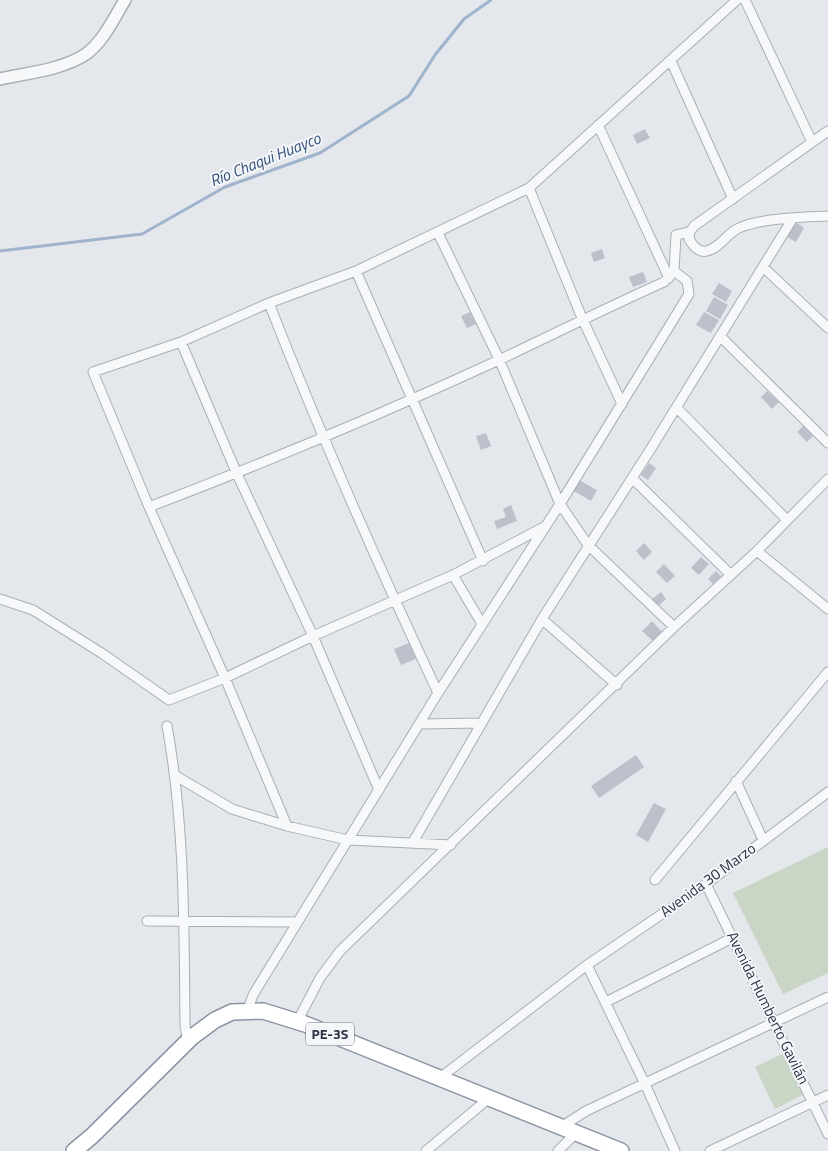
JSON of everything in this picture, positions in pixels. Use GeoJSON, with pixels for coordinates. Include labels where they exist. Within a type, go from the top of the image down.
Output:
{"type":"FeatureCollection","features":[{"type":"Feature","properties":{"kind":"highway","name":"PE-3S"},"geometry":{"type":"LineString","coordinates":[[74,1151],[92,1136],[188,1041],[215,1020],[232,1012],[263,1011],[297,1022],[441,1077],[488,1099],[621,1151]]}},
{"type":"Feature","properties":{"kind":"street"},"geometry":{"type":"LineString","coordinates":[[0,79],[70,62],[87,53],[108,29],[124,0]]}},
{"type":"Feature","properties":{"kind":"street"},"geometry":{"type":"LineString","coordinates":[[287,826],[225,678],[149,507],[93,372],[181,342],[269,303],[356,271],[528,188],[737,0]]}},
{"type":"Feature","properties":{"kind":"street"},"geometry":{"type":"LineString","coordinates":[[745,0],[812,142]]}},
{"type":"Feature","properties":{"kind":"street"},"geometry":{"type":"LineString","coordinates":[[671,61],[732,199]]}},
{"type":"Feature","properties":{"kind":"street"},"geometry":{"type":"LineString","coordinates":[[247,1012],[253,995],[297,922],[438,693],[560,504],[689,294],[687,281],[672,274],[598,125]]}},
{"type":"Feature","properties":{"kind":"street"},"geometry":{"type":"LineString","coordinates":[[689,236],[694,226],[828,130]]}},
{"type":"Feature","properties":{"kind":"street"},"geometry":{"type":"LineString","coordinates":[[528,188],[582,318],[622,404]]}},
{"type":"Feature","properties":{"kind":"street"},"geometry":{"type":"LineString","coordinates":[[689,236],[698,250],[706,251],[716,246],[738,228],[793,218],[828,216]]}},
{"type":"Feature","properties":{"kind":"street"},"geometry":{"type":"LineString","coordinates":[[413,842],[542,619],[677,408],[793,218]]}},
{"type":"Feature","properties":{"kind":"street"},"geometry":{"type":"LineString","coordinates":[[438,233],[499,360],[560,504],[588,545],[674,627]]}},
{"type":"Feature","properties":{"kind":"street"},"geometry":{"type":"LineString","coordinates":[[672,274],[676,235],[689,236]]}},
{"type":"Feature","properties":{"kind":"street"},"geometry":{"type":"LineString","coordinates":[[763,267],[828,328]]}},
{"type":"Feature","properties":{"kind":"street"},"geometry":{"type":"LineString","coordinates":[[356,271],[483,561]]}},
{"type":"Feature","properties":{"kind":"street"},"geometry":{"type":"LineString","coordinates":[[149,507],[237,474],[499,360],[672,274]]}},
{"type":"Feature","properties":{"kind":"street"},"geometry":{"type":"LineString","coordinates":[[269,303],[307,400],[325,436],[395,601],[438,693]]}},
{"type":"Feature","properties":{"kind":"street"},"geometry":{"type":"LineString","coordinates":[[720,336],[828,444]]}},
{"type":"Feature","properties":{"kind":"street"},"geometry":{"type":"LineString","coordinates":[[181,342],[237,474],[313,636],[379,790]]}},
{"type":"Feature","properties":{"kind":"street"},"geometry":{"type":"LineString","coordinates":[[677,408],[787,520]]}},
{"type":"Feature","properties":{"kind":"street"},"geometry":{"type":"LineString","coordinates":[[632,478],[730,574]]}},
{"type":"Feature","properties":{"kind":"street"},"geometry":{"type":"LineString","coordinates":[[297,1022],[320,978],[340,951],[617,685],[674,627],[757,551],[828,479]]}},
{"type":"Feature","properties":{"kind":"street"},"geometry":{"type":"LineString","coordinates":[[0,599],[33,610],[103,654],[169,700],[225,678],[313,636],[453,576],[544,527]]}},
{"type":"Feature","properties":{"kind":"street"},"geometry":{"type":"LineString","coordinates":[[757,551],[828,609]]}},
{"type":"Feature","properties":{"kind":"street"},"geometry":{"type":"LineString","coordinates":[[453,576],[482,624]]}},
{"type":"Feature","properties":{"kind":"street"},"geometry":{"type":"LineString","coordinates":[[542,619],[617,685]]}},
{"type":"Feature","properties":{"kind":"street"},"geometry":{"type":"LineString","coordinates":[[655,880],[828,672]]}},
{"type":"Feature","properties":{"kind":"street"},"geometry":{"type":"LineString","coordinates":[[420,724],[482,723]]}},
{"type":"Feature","properties":{"kind":"street"},"geometry":{"type":"LineString","coordinates":[[167,726],[176,776],[188,1041]]}},
{"type":"Feature","properties":{"kind":"street"},"geometry":{"type":"LineString","coordinates":[[176,776],[232,809],[287,826],[348,840],[451,845]]}},
{"type":"Feature","properties":{"kind":"street"},"geometry":{"type":"LineString","coordinates":[[736,781],[763,840]]}},
{"type":"Feature","properties":{"kind":"street","name":"Avenida 30 Marzo"},"geometry":{"type":"LineString","coordinates":[[441,1077],[587,965],[706,884],[828,792]]}},
{"type":"Feature","properties":{"kind":"street","name":"Avenida Humberto Gavilán"},"geometry":{"type":"LineString","coordinates":[[706,884],[828,1134]]}},
{"type":"Feature","properties":{"kind":"street"},"geometry":{"type":"LineString","coordinates":[[147,921],[297,922]]}},
{"type":"Feature","properties":{"kind":"street"},"geometry":{"type":"LineString","coordinates":[[606,1002],[734,938]]}},
{"type":"Feature","properties":{"kind":"street"},"geometry":{"type":"LineString","coordinates":[[587,965],[645,1084],[675,1151]]}},
{"type":"Feature","properties":{"kind":"street"},"geometry":{"type":"LineString","coordinates":[[560,1128],[586,1111],[828,998]]}},
{"type":"Feature","properties":{"kind":"street"},"geometry":{"type":"LineString","coordinates":[[710,1151],[828,1095]]}},
{"type":"Feature","properties":{"kind":"street"},"geometry":{"type":"LineString","coordinates":[[426,1151],[488,1099]]}},
{"type":"Feature","properties":{"kind":"street"},"geometry":{"type":"LineString","coordinates":[[558,1151],[575,1134]]}},
{"type":"Feature","properties":{"kind":"green space"},"geometry":{"type":"Polygon","coordinates":[[[828,847],[828,973],[783,994],[733,893],[828,847]]]}},
{"type":"Feature","properties":{"kind":"green space"},"geometry":{"type":"Polygon","coordinates":[[[784,1053],[804,1094],[775,1109],[755,1067],[784,1053]]]}},
{"type":"Feature","properties":{"kind":"building"},"geometry":{"type":"Polygon","coordinates":[[[645,129],[650,138],[637,144],[633,135],[645,129]]]}},
{"type":"Feature","properties":{"kind":"building"},"geometry":{"type":"Polygon","coordinates":[[[794,221],[804,228],[796,242],[785,236],[794,221]]]}},
{"type":"Feature","properties":{"kind":"building"},"geometry":{"type":"Polygon","coordinates":[[[602,249],[605,258],[594,262],[591,253],[602,249]]]}},
{"type":"Feature","properties":{"kind":"building"},"geometry":{"type":"Polygon","coordinates":[[[643,272],[647,282],[633,287],[629,277],[643,272]]]}},
{"type":"Feature","properties":{"kind":"building"},"geometry":{"type":"Polygon","coordinates":[[[719,283],[732,291],[726,302],[712,294],[719,283]]]}},
{"type":"Feature","properties":{"kind":"building"},"geometry":{"type":"Polygon","coordinates":[[[714,297],[728,305],[720,319],[706,311],[714,297]]]}},
{"type":"Feature","properties":{"kind":"building"},"geometry":{"type":"Polygon","coordinates":[[[470,312],[476,324],[467,328],[461,316],[470,312]]]}},
{"type":"Feature","properties":{"kind":"building"},"geometry":{"type":"Polygon","coordinates":[[[704,312],[719,320],[711,333],[696,325],[704,312]]]}},
{"type":"Feature","properties":{"kind":"building"},"geometry":{"type":"Polygon","coordinates":[[[767,391],[779,402],[772,409],[761,397],[767,391]]]}},
{"type":"Feature","properties":{"kind":"building"},"geometry":{"type":"Polygon","coordinates":[[[803,426],[813,436],[807,442],[797,432],[803,426]]]}},
{"type":"Feature","properties":{"kind":"building"},"geometry":{"type":"Polygon","coordinates":[[[486,433],[491,446],[481,450],[476,436],[486,433]]]}},
{"type":"Feature","properties":{"kind":"building"},"geometry":{"type":"Polygon","coordinates":[[[649,463],[656,468],[648,480],[641,475],[649,463]]]}},
{"type":"Feature","properties":{"kind":"building"},"geometry":{"type":"Polygon","coordinates":[[[579,480],[597,490],[591,501],[572,490],[579,480]]]}},
{"type":"Feature","properties":{"kind":"building"},"geometry":{"type":"Polygon","coordinates":[[[511,505],[517,521],[497,529],[494,521],[506,517],[503,509],[511,505]]]}},
{"type":"Feature","properties":{"kind":"building"},"geometry":{"type":"Polygon","coordinates":[[[644,543],[652,552],[644,560],[636,551],[644,543]]]}},
{"type":"Feature","properties":{"kind":"building"},"geometry":{"type":"Polygon","coordinates":[[[701,557],[709,564],[699,575],[691,568],[701,557]]]}},
{"type":"Feature","properties":{"kind":"building"},"geometry":{"type":"Polygon","coordinates":[[[664,564],[675,576],[667,583],[656,572],[664,564]]]}},
{"type":"Feature","properties":{"kind":"building"},"geometry":{"type":"Polygon","coordinates":[[[716,571],[721,576],[713,584],[708,579],[716,571]]]}},
{"type":"Feature","properties":{"kind":"building"},"geometry":{"type":"Polygon","coordinates":[[[661,592],[666,599],[658,606],[652,599],[661,592]]]}},
{"type":"Feature","properties":{"kind":"building"},"geometry":{"type":"Polygon","coordinates":[[[652,621],[663,633],[654,642],[642,631],[652,621]]]}},
{"type":"Feature","properties":{"kind":"building"},"geometry":{"type":"Polygon","coordinates":[[[409,643],[416,659],[401,665],[394,649],[409,643]]]}},
{"type":"Feature","properties":{"kind":"building"},"geometry":{"type":"Polygon","coordinates":[[[636,755],[644,767],[599,798],[591,786],[636,755]]]}},
{"type":"Feature","properties":{"kind":"building"},"geometry":{"type":"Polygon","coordinates":[[[654,803],[666,809],[648,842],[636,835],[654,803]]]}},
{"type":"Feature","properties":{"kind":"waterway","name":"Río Chaqui Huayco"},"geometry":{"type":"LineString","coordinates":[[0,251],[142,234],[225,187],[320,153],[409,96],[435,55],[464,19],[491,0]]}}]}
